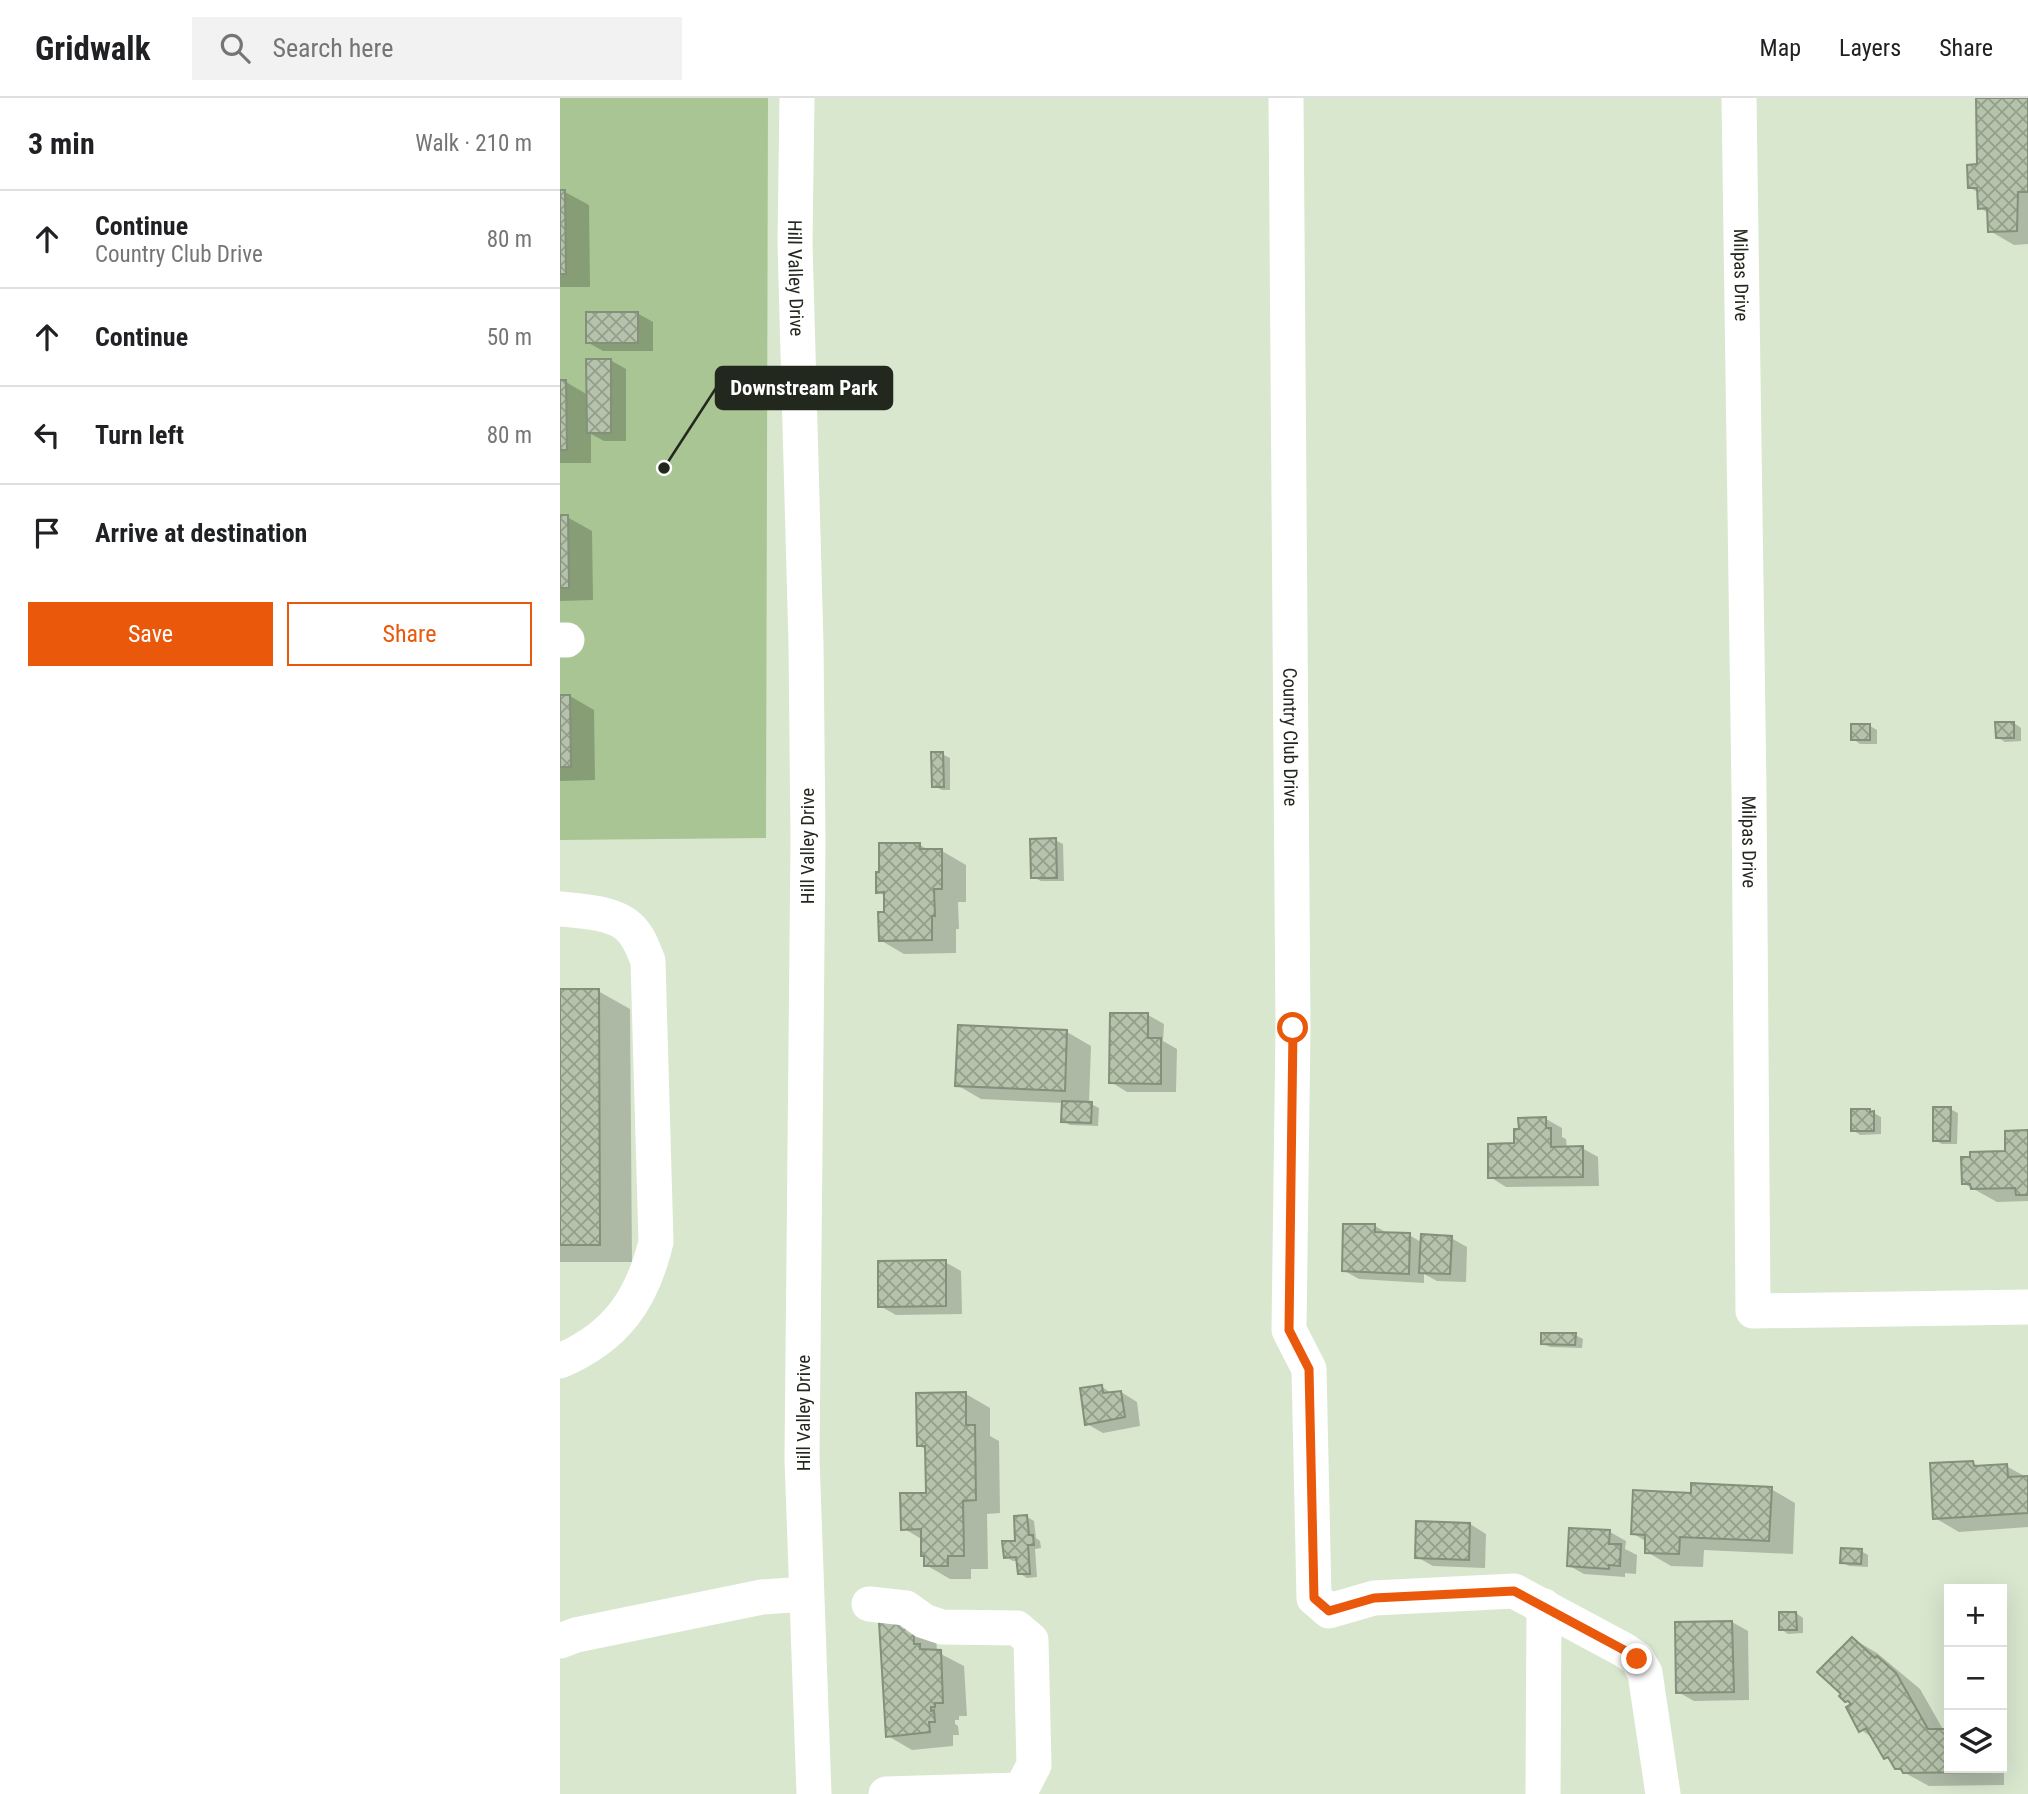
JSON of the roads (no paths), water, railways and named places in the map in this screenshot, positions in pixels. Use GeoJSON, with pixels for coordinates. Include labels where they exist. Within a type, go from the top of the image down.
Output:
{"type":"FeatureCollection","features":[{"type":"Feature","properties":{"kind":"street","name":"Hill Valley Drive"},"geometry":{"type":"LineString","coordinates":[[797,98],[795,243],[806,644],[807,827],[802,1459],[814,1794]]}},
{"type":"Feature","properties":{"kind":"street","name":"Country Club Drive"},"geometry":{"type":"LineString","coordinates":[[1286,98],[1293,1028],[1289,1330],[1309,1369],[1314,1598],[1329,1611],[1374,1598],[1514,1591],[1544,1606]]}},
{"type":"Feature","properties":{"kind":"street","name":"Milpas Drive"},"geometry":{"type":"LineString","coordinates":[[1740,98],[1753,1311],[2028,1307]]}},
{"type":"Feature","properties":{"kind":"street"},"geometry":{"type":"LineString","coordinates":[[560,909],[612,918],[628,926],[641,942],[648,961],[656,1242],[649,1271],[634,1301],[613,1328],[579,1353],[560,1361]]}},
{"type":"Feature","properties":{"kind":"street"},"geometry":{"type":"LineString","coordinates":[[560,1641],[576,1635],[749,1600],[806,1594]]}},
{"type":"Feature","properties":{"kind":"street"},"geometry":{"type":"LineString","coordinates":[[869,1604],[906,1608],[924,1621],[942,1627],[1017,1628],[1031,1640],[1034,1765],[1021,1790],[886,1794]]}},
{"type":"Feature","properties":{"kind":"street"},"geometry":{"type":"LineString","coordinates":[[1543,1794],[1544,1606],[1637,1659],[1645,1674],[1663,1794]]}},
{"type":"Feature","properties":{"kind":"place","name":"Downstream Park"},"geometry":{"type":"Point","coordinates":[664,468]}}]}
